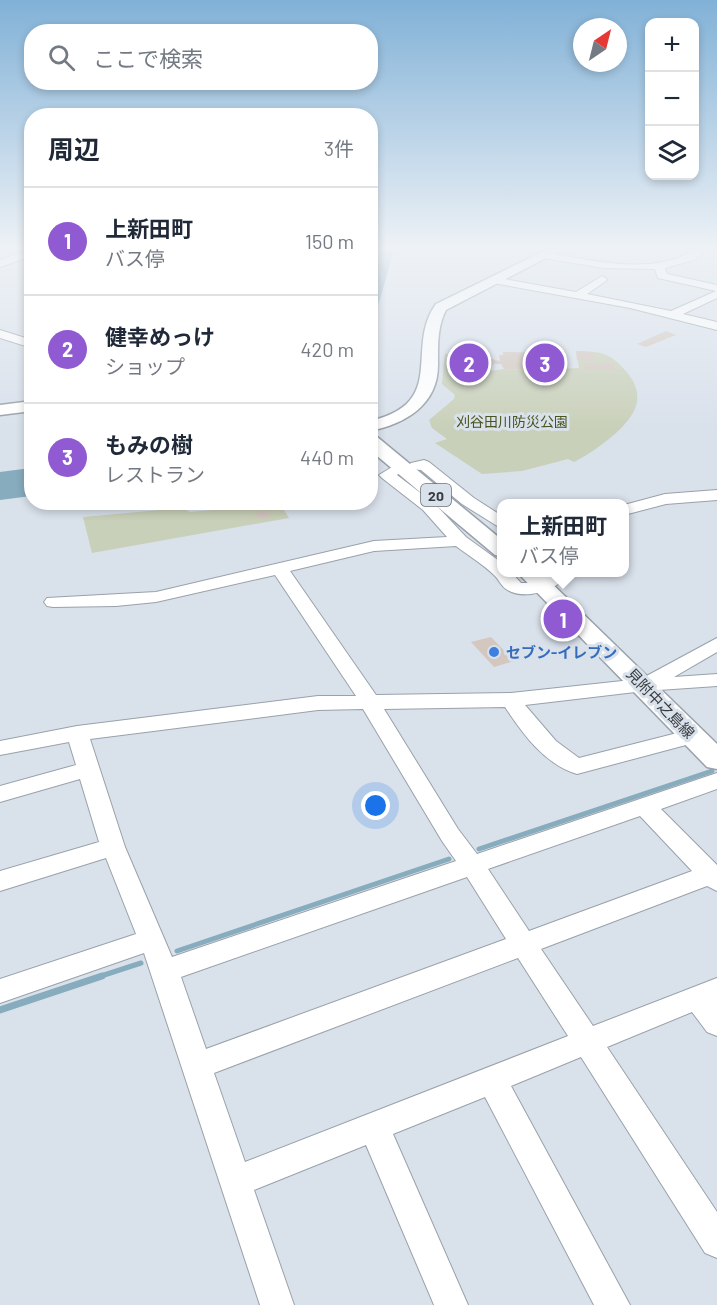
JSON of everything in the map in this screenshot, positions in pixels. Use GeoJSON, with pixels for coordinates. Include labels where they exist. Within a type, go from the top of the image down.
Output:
{"type":"FeatureCollection","features":[{"type":"Feature","properties":{"kind":"main road"},"geometry":{"type":"LineString","coordinates":[[378,424],[410,409],[428,384],[430,340],[436,313],[442,308]]}},
{"type":"Feature","properties":{"kind":"main road"},"geometry":{"type":"LineString","coordinates":[[0,410],[24,407]]}},
{"type":"Feature","properties":{"kind":"main road","name":"20"},"geometry":{"type":"LineString","coordinates":[[378,447],[497,548]]}},
{"type":"Feature","properties":{"kind":"main road","name":"見附中之島線"},"geometry":{"type":"LineString","coordinates":[[542,577],[717,760]]}},
{"type":"Feature","properties":{"kind":"street"},"geometry":{"type":"LineString","coordinates":[[636,308],[717,326]]}},
{"type":"Feature","properties":{"kind":"street"},"geometry":{"type":"LineString","coordinates":[[672,315],[687,308]]}},
{"type":"Feature","properties":{"kind":"street"},"geometry":{"type":"LineString","coordinates":[[0,334],[24,341]]}},
{"type":"Feature","properties":{"kind":"street"},"geometry":{"type":"LineString","coordinates":[[416,466],[424,465],[497,521]]}},
{"type":"Feature","properties":{"kind":"street"},"geometry":{"type":"LineString","coordinates":[[392,472],[387,475],[429,507],[460,541],[497,568]]}},
{"type":"Feature","properties":{"kind":"street"},"geometry":{"type":"LineString","coordinates":[[629,509],[665,499],[717,495]]}},
{"type":"Feature","properties":{"kind":"street"},"geometry":{"type":"LineString","coordinates":[[53,602],[116,601],[156,597],[374,546],[460,541]]}},
{"type":"Feature","properties":{"kind":"street"},"geometry":{"type":"LineString","coordinates":[[279,568],[368,701],[450,835],[473,866],[717,1241]]}},
{"type":"Feature","properties":{"kind":"street"},"geometry":{"type":"LineString","coordinates":[[506,577],[514,587],[521,589],[539,577]]}},
{"type":"Feature","properties":{"kind":"street"},"geometry":{"type":"LineString","coordinates":[[644,685],[717,644]]}},
{"type":"Feature","properties":{"kind":"street"},"geometry":{"type":"LineString","coordinates":[[0,748],[77,733],[295,705],[368,701],[511,700],[644,685],[717,680]]}},
{"type":"Feature","properties":{"kind":"street"},"geometry":{"type":"LineString","coordinates":[[511,700],[529,728],[564,761],[577,766],[693,736]]}},
{"type":"Feature","properties":{"kind":"street"},"geometry":{"type":"LineString","coordinates":[[77,733],[113,847],[165,971],[277,1305]]}},
{"type":"Feature","properties":{"kind":"street"},"geometry":{"type":"LineString","coordinates":[[0,794],[88,769]]}},
{"type":"Feature","properties":{"kind":"street"},"geometry":{"type":"LineString","coordinates":[[165,971],[717,781]]}},
{"type":"Feature","properties":{"kind":"street"},"geometry":{"type":"LineString","coordinates":[[197,1066],[523,943],[714,877],[644,806]]}},
{"type":"Feature","properties":{"kind":"street"},"geometry":{"type":"LineString","coordinates":[[0,881],[113,847]]}},
{"type":"Feature","properties":{"kind":"street"},"geometry":{"type":"LineString","coordinates":[[0,991],[151,940]]}},
{"type":"Feature","properties":{"kind":"street"},"geometry":{"type":"LineString","coordinates":[[237,1181],[708,994],[717,1023]]}},
{"type":"Feature","properties":{"kind":"street"},"geometry":{"type":"LineString","coordinates":[[492,1081],[613,1305]]}},
{"type":"Feature","properties":{"kind":"street"},"geometry":{"type":"LineString","coordinates":[[374,1128],[451,1305]]}},
{"type":"Feature","properties":{"kind":"green space","name":"刈谷田川防災公園"},"geometry":{"type":"Polygon","coordinates":[[[576,351],[598,352],[614,359],[625,370],[636,390],[635,408],[625,424],[588,454],[574,462],[568,459],[522,471],[482,474],[435,443],[447,439],[432,428],[429,420],[454,399],[455,395],[442,384],[445,353],[452,356],[449,359],[455,360],[457,366],[470,370],[471,373],[504,369],[557,371],[557,369],[579,368],[576,351]]]}},
{"type":"Feature","properties":{"kind":"green space"},"geometry":{"type":"Polygon","coordinates":[[[160,510],[190,512],[284,510],[289,518],[92,553],[83,517],[160,510]]]}},
{"type":"Feature","properties":{"kind":"water"},"geometry":{"type":"Polygon","coordinates":[[[24,469],[24,497],[0,500],[0,472],[24,469]]]}},
{"type":"Feature","properties":{"kind":"building"},"geometry":{"type":"Polygon","coordinates":[[[666,331],[676,335],[646,347],[637,344],[666,331]]]}},
{"type":"Feature","properties":{"kind":"building"},"geometry":{"type":"Polygon","coordinates":[[[576,351],[593,352],[595,361],[577,360],[576,351]]]}},
{"type":"Feature","properties":{"kind":"building"},"geometry":{"type":"Polygon","coordinates":[[[503,352],[555,353],[558,371],[504,369],[501,364],[494,364],[486,369],[470,370],[459,367],[455,360],[449,360],[454,355],[467,353],[500,361],[499,355],[503,355],[503,352]]]}},
{"type":"Feature","properties":{"kind":"building"},"geometry":{"type":"Polygon","coordinates":[[[584,363],[613,364],[614,370],[585,369],[584,363]]]}},
{"type":"Feature","properties":{"kind":"building"},"geometry":{"type":"Polygon","coordinates":[[[259,511],[267,511],[271,516],[266,519],[258,518],[255,515],[259,511]]]}},
{"type":"Feature","properties":{"kind":"building"},"geometry":{"type":"Polygon","coordinates":[[[491,637],[514,661],[494,667],[471,642],[491,637]]]}},
{"type":"Feature","properties":{"kind":"waterway"},"geometry":{"type":"LineString","coordinates":[[479,849],[712,771]]}},
{"type":"Feature","properties":{"kind":"waterway"},"geometry":{"type":"LineString","coordinates":[[177,951],[449,859]]}},
{"type":"Feature","properties":{"kind":"waterway"},"geometry":{"type":"LineString","coordinates":[[98,977],[141,963]]}},
{"type":"Feature","properties":{"kind":"waterway"},"geometry":{"type":"LineString","coordinates":[[0,1010],[102,976]]}},
{"type":"Feature","properties":{"kind":"place","name":"健幸めっけ"},"geometry":{"type":"Point","coordinates":[469,363]}},
{"type":"Feature","properties":{"kind":"place","name":"もみの樹"},"geometry":{"type":"Point","coordinates":[545,363]}},
{"type":"Feature","properties":{"kind":"place","name":"上新田町"},"geometry":{"type":"Point","coordinates":[563,619]}},
{"type":"Feature","properties":{"kind":"place","name":"セブン-イレブン"},"geometry":{"type":"Point","coordinates":[494,652]}}]}
